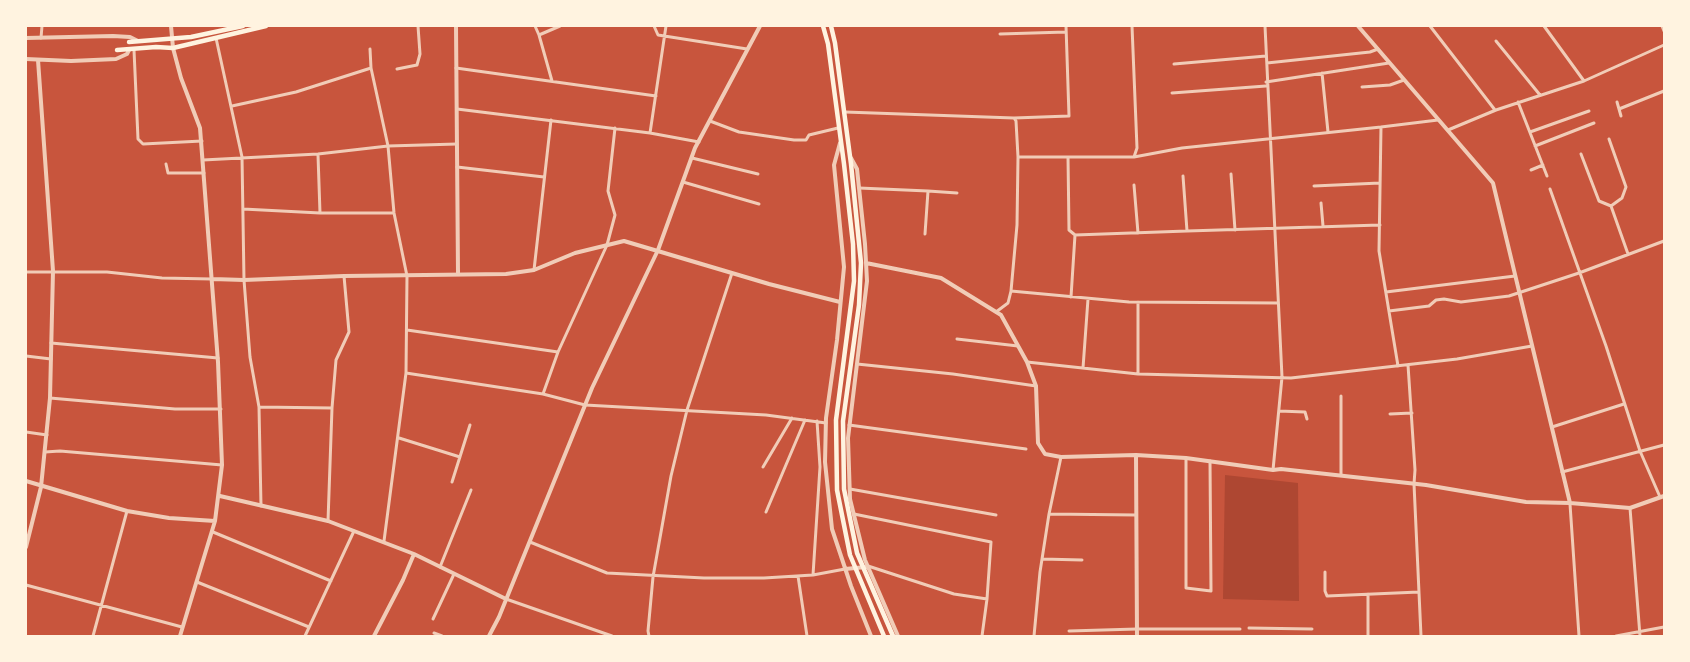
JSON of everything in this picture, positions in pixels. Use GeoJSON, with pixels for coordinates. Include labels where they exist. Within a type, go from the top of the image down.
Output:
{"type":"FeatureCollection","features":[{"type":"Feature","properties":{"kind":"main road"},"geometry":{"type":"LineString","coordinates":[[129,42],[191,37],[243,26]]}},
{"type":"Feature","properties":{"kind":"main road"},"geometry":{"type":"LineString","coordinates":[[117,50],[173,48],[266,26]]}},
{"type":"Feature","properties":{"kind":"main road"},"geometry":{"type":"LineString","coordinates":[[823,26],[828,44],[844,164],[854,281],[836,420],[837,490],[850,555],[884,636]]}},
{"type":"Feature","properties":{"kind":"main road"},"geometry":{"type":"LineString","coordinates":[[831,26],[850,154],[859,232],[861,282],[843,422],[844,489],[857,553],[893,636]]}},
{"type":"Feature","properties":{"kind":"street"},"geometry":{"type":"LineString","coordinates":[[41,38],[42,26]]}},
{"type":"Feature","properties":{"kind":"street"},"geometry":{"type":"LineString","coordinates":[[171,26],[180,78],[200,128],[202,141],[218,357],[222,465],[220,496],[213,532],[180,636]]}},
{"type":"Feature","properties":{"kind":"street"},"geometry":{"type":"LineString","coordinates":[[397,69],[417,65],[420,54],[418,26]]}},
{"type":"Feature","properties":{"kind":"street"},"geometry":{"type":"LineString","coordinates":[[456,26],[458,273]]}},
{"type":"Feature","properties":{"kind":"street"},"geometry":{"type":"LineString","coordinates":[[535,26],[552,81]]}},
{"type":"Feature","properties":{"kind":"street"},"geometry":{"type":"LineString","coordinates":[[539,35],[560,26]]}},
{"type":"Feature","properties":{"kind":"street"},"geometry":{"type":"LineString","coordinates":[[654,26],[658,35],[747,49]]}},
{"type":"Feature","properties":{"kind":"street"},"geometry":{"type":"LineString","coordinates":[[650,133],[666,26]]}},
{"type":"Feature","properties":{"kind":"street"},"geometry":{"type":"LineString","coordinates":[[489,636],[585,405],[658,250],[699,142],[760,26]]}},
{"type":"Feature","properties":{"kind":"street"},"geometry":{"type":"LineString","coordinates":[[843,112],[1014,118],[1069,116],[1066,26]]}},
{"type":"Feature","properties":{"kind":"street"},"geometry":{"type":"LineString","coordinates":[[1132,26],[1137,148],[1134,157]]}},
{"type":"Feature","properties":{"kind":"street"},"geometry":{"type":"LineString","coordinates":[[1265,26],[1282,378],[1273,470]]}},
{"type":"Feature","properties":{"kind":"street"},"geometry":{"type":"LineString","coordinates":[[1358,26],[1493,183],[1570,503],[1579,636]]}},
{"type":"Feature","properties":{"kind":"street"},"geometry":{"type":"LineString","coordinates":[[1430,26],[1496,110]]}},
{"type":"Feature","properties":{"kind":"street"},"geometry":{"type":"LineString","coordinates":[[1544,26],[1584,81]]}},
{"type":"Feature","properties":{"kind":"street"},"geometry":{"type":"LineString","coordinates":[[1662,26],[1665,31]]}},
{"type":"Feature","properties":{"kind":"street"},"geometry":{"type":"LineString","coordinates":[[1000,34],[1066,32]]}},
{"type":"Feature","properties":{"kind":"street"},"geometry":{"type":"LineString","coordinates":[[26,38],[113,36],[130,37],[138,41]]}},
{"type":"Feature","properties":{"kind":"street"},"geometry":{"type":"LineString","coordinates":[[216,37],[242,157],[244,280],[250,357],[259,407],[261,506]]}},
{"type":"Feature","properties":{"kind":"street"},"geometry":{"type":"LineString","coordinates":[[1496,41],[1541,96]]}},
{"type":"Feature","properties":{"kind":"street"},"geometry":{"type":"LineString","coordinates":[[1446,131],[1518,102],[1584,81],[1665,45]]}},
{"type":"Feature","properties":{"kind":"street"},"geometry":{"type":"LineString","coordinates":[[370,49],[371,68],[388,146],[394,213],[407,276],[406,373],[384,542]]}},
{"type":"Feature","properties":{"kind":"street"},"geometry":{"type":"LineString","coordinates":[[1266,63],[1370,52],[1378,49]]}},
{"type":"Feature","properties":{"kind":"street"},"geometry":{"type":"LineString","coordinates":[[131,50],[138,139],[143,144],[202,141]]}},
{"type":"Feature","properties":{"kind":"street"},"geometry":{"type":"LineString","coordinates":[[26,59],[116,59],[131,50]]}},
{"type":"Feature","properties":{"kind":"street"},"geometry":{"type":"LineString","coordinates":[[1174,64],[1266,56]]}},
{"type":"Feature","properties":{"kind":"street"},"geometry":{"type":"LineString","coordinates":[[26,547],[41,487],[50,398],[51,359],[53,271],[38,60]]}},
{"type":"Feature","properties":{"kind":"street"},"geometry":{"type":"LineString","coordinates":[[1173,93],[1266,84],[1391,63]]}},
{"type":"Feature","properties":{"kind":"street"},"geometry":{"type":"LineString","coordinates":[[232,106],[296,92],[371,68]]}},
{"type":"Feature","properties":{"kind":"street"},"geometry":{"type":"LineString","coordinates":[[456,68],[656,96]]}},
{"type":"Feature","properties":{"kind":"street"},"geometry":{"type":"LineString","coordinates":[[1322,73],[1328,132]]}},
{"type":"Feature","properties":{"kind":"street"},"geometry":{"type":"LineString","coordinates":[[1362,87],[1390,85],[1404,80]]}},
{"type":"Feature","properties":{"kind":"street"},"geometry":{"type":"LineString","coordinates":[[1619,109],[1665,91]]}},
{"type":"Feature","properties":{"kind":"street"},"geometry":{"type":"LineString","coordinates":[[1518,102],[1547,176]]}},
{"type":"Feature","properties":{"kind":"street"},"geometry":{"type":"LineString","coordinates":[[1617,102],[1621,116]]}},
{"type":"Feature","properties":{"kind":"street"},"geometry":{"type":"LineString","coordinates":[[457,109],[615,128],[699,142]]}},
{"type":"Feature","properties":{"kind":"street"},"geometry":{"type":"LineString","coordinates":[[1530,132],[1588,111]]}},
{"type":"Feature","properties":{"kind":"street"},"geometry":{"type":"LineString","coordinates":[[996,312],[1008,303],[1011,291],[1017,225],[1018,158],[1014,118]]}},
{"type":"Feature","properties":{"kind":"street"},"geometry":{"type":"LineString","coordinates":[[534,270],[551,120]]}},
{"type":"Feature","properties":{"kind":"street"},"geometry":{"type":"LineString","coordinates":[[1018,158],[1134,157],[1182,148],[1438,120]]}},
{"type":"Feature","properties":{"kind":"street"},"geometry":{"type":"LineString","coordinates":[[710,121],[740,132],[794,140],[806,140],[809,135],[838,128]]}},
{"type":"Feature","properties":{"kind":"street"},"geometry":{"type":"LineString","coordinates":[[1535,146],[1594,123]]}},
{"type":"Feature","properties":{"kind":"street"},"geometry":{"type":"LineString","coordinates":[[1381,127],[1379,251],[1398,366]]}},
{"type":"Feature","properties":{"kind":"street"},"geometry":{"type":"LineString","coordinates":[[543,394],[558,352],[607,245],[615,215],[608,191],[615,128]]}},
{"type":"Feature","properties":{"kind":"street"},"geometry":{"type":"LineString","coordinates":[[1609,139],[1626,187],[1622,198],[1611,206]]}},
{"type":"Feature","properties":{"kind":"street"},"geometry":{"type":"LineString","coordinates":[[203,160],[318,154],[388,146],[457,144]]}},
{"type":"Feature","properties":{"kind":"street"},"geometry":{"type":"LineString","coordinates":[[840,144],[834,165],[843,267],[826,423],[825,462],[832,529],[871,636]]}},
{"type":"Feature","properties":{"kind":"street"},"geometry":{"type":"LineString","coordinates":[[318,154],[320,213]]}},
{"type":"Feature","properties":{"kind":"street"},"geometry":{"type":"LineString","coordinates":[[850,154],[857,169],[867,281],[849,425],[849,489],[868,566],[898,636]]}},
{"type":"Feature","properties":{"kind":"street"},"geometry":{"type":"LineString","coordinates":[[1581,154],[1599,201],[1611,206],[1628,254]]}},
{"type":"Feature","properties":{"kind":"street"},"geometry":{"type":"LineString","coordinates":[[1068,157],[1069,230],[1075,235],[1380,225]]}},
{"type":"Feature","properties":{"kind":"street"},"geometry":{"type":"LineString","coordinates":[[692,158],[758,174]]}},
{"type":"Feature","properties":{"kind":"street"},"geometry":{"type":"LineString","coordinates":[[166,164],[168,173],[204,173]]}},
{"type":"Feature","properties":{"kind":"street"},"geometry":{"type":"LineString","coordinates":[[1531,170],[1543,165]]}},
{"type":"Feature","properties":{"kind":"street"},"geometry":{"type":"LineString","coordinates":[[457,167],[544,177]]}},
{"type":"Feature","properties":{"kind":"street"},"geometry":{"type":"LineString","coordinates":[[1231,174],[1235,230]]}},
{"type":"Feature","properties":{"kind":"street"},"geometry":{"type":"LineString","coordinates":[[1183,176],[1187,231]]}},
{"type":"Feature","properties":{"kind":"street"},"geometry":{"type":"LineString","coordinates":[[683,182],[759,204]]}},
{"type":"Feature","properties":{"kind":"street"},"geometry":{"type":"LineString","coordinates":[[1314,186],[1380,183]]}},
{"type":"Feature","properties":{"kind":"street"},"geometry":{"type":"LineString","coordinates":[[1134,185],[1138,233]]}},
{"type":"Feature","properties":{"kind":"street"},"geometry":{"type":"LineString","coordinates":[[859,188],[957,193]]}},
{"type":"Feature","properties":{"kind":"street"},"geometry":{"type":"LineString","coordinates":[[866,263],[941,278],[1001,315],[1027,362],[1036,386],[1038,443],[1046,454],[1061,457],[1136,455],[1186,458],[1273,470],[1414,484],[1526,502],[1630,508],[1662,497],[1640,451],[1550,189]]}},
{"type":"Feature","properties":{"kind":"street"},"geometry":{"type":"LineString","coordinates":[[925,234],[928,191]]}},
{"type":"Feature","properties":{"kind":"street"},"geometry":{"type":"LineString","coordinates":[[1321,202],[1323,226]]}},
{"type":"Feature","properties":{"kind":"street"},"geometry":{"type":"LineString","coordinates":[[243,209],[320,213],[394,213]]}},
{"type":"Feature","properties":{"kind":"street"},"geometry":{"type":"LineString","coordinates":[[1071,297],[1075,235]]}},
{"type":"Feature","properties":{"kind":"street"},"geometry":{"type":"LineString","coordinates":[[26,272],[107,272],[162,278],[244,280],[458,273],[506,274],[534,270],[575,253],[624,241],[840,302]]}},
{"type":"Feature","properties":{"kind":"street"},"geometry":{"type":"LineString","coordinates":[[1389,311],[1429,306],[1436,300],[1444,299],[1461,302],[1509,296],[1665,241]]}},
{"type":"Feature","properties":{"kind":"street"},"geometry":{"type":"LineString","coordinates":[[649,636],[653,577],[671,476],[687,410],[732,273]]}},
{"type":"Feature","properties":{"kind":"street"},"geometry":{"type":"LineString","coordinates":[[328,521],[336,360],[349,332],[344,276]]}},
{"type":"Feature","properties":{"kind":"street"},"geometry":{"type":"LineString","coordinates":[[1386,292],[1515,276]]}},
{"type":"Feature","properties":{"kind":"street"},"geometry":{"type":"LineString","coordinates":[[1011,291],[1138,302],[1278,303]]}},
{"type":"Feature","properties":{"kind":"street"},"geometry":{"type":"LineString","coordinates":[[1083,368],[1088,299]]}},
{"type":"Feature","properties":{"kind":"street"},"geometry":{"type":"LineString","coordinates":[[1138,302],[1138,374]]}},
{"type":"Feature","properties":{"kind":"street"},"geometry":{"type":"LineString","coordinates":[[407,330],[558,352]]}},
{"type":"Feature","properties":{"kind":"street"},"geometry":{"type":"LineString","coordinates":[[957,339],[1018,345]]}},
{"type":"Feature","properties":{"kind":"street"},"geometry":{"type":"LineString","coordinates":[[51,344],[218,357]]}},
{"type":"Feature","properties":{"kind":"street"},"geometry":{"type":"LineString","coordinates":[[1027,362],[1138,374],[1282,378],[1457,359],[1532,346]]}},
{"type":"Feature","properties":{"kind":"street"},"geometry":{"type":"LineString","coordinates":[[26,356],[51,359]]}},
{"type":"Feature","properties":{"kind":"street"},"geometry":{"type":"LineString","coordinates":[[857,364],[1036,386]]}},
{"type":"Feature","properties":{"kind":"street"},"geometry":{"type":"LineString","coordinates":[[1408,365],[1415,470],[1421,636]]}},
{"type":"Feature","properties":{"kind":"street"},"geometry":{"type":"LineString","coordinates":[[406,373],[543,394],[585,405],[766,415],[1026,449]]}},
{"type":"Feature","properties":{"kind":"street"},"geometry":{"type":"LineString","coordinates":[[1341,396],[1341,477]]}},
{"type":"Feature","properties":{"kind":"street"},"geometry":{"type":"LineString","coordinates":[[50,398],[175,409],[220,409]]}},
{"type":"Feature","properties":{"kind":"street"},"geometry":{"type":"LineString","coordinates":[[1552,427],[1625,404]]}},
{"type":"Feature","properties":{"kind":"street"},"geometry":{"type":"LineString","coordinates":[[259,407],[332,408]]}},
{"type":"Feature","properties":{"kind":"street"},"geometry":{"type":"LineString","coordinates":[[1279,411],[1305,412],[1307,419]]}},
{"type":"Feature","properties":{"kind":"street"},"geometry":{"type":"LineString","coordinates":[[1390,414],[1412,413]]}},
{"type":"Feature","properties":{"kind":"street"},"geometry":{"type":"LineString","coordinates":[[762,467],[792,418]]}},
{"type":"Feature","properties":{"kind":"street"},"geometry":{"type":"LineString","coordinates":[[766,512],[805,420]]}},
{"type":"Feature","properties":{"kind":"street"},"geometry":{"type":"LineString","coordinates":[[813,574],[820,467],[817,421]]}},
{"type":"Feature","properties":{"kind":"street"},"geometry":{"type":"LineString","coordinates":[[452,482],[470,425]]}},
{"type":"Feature","properties":{"kind":"street"},"geometry":{"type":"LineString","coordinates":[[26,432],[46,435]]}},
{"type":"Feature","properties":{"kind":"street"},"geometry":{"type":"LineString","coordinates":[[398,438],[460,457]]}},
{"type":"Feature","properties":{"kind":"street"},"geometry":{"type":"LineString","coordinates":[[1562,472],[1665,445]]}},
{"type":"Feature","properties":{"kind":"street"},"geometry":{"type":"LineString","coordinates":[[45,452],[60,451],[222,465]]}},
{"type":"Feature","properties":{"kind":"street"},"geometry":{"type":"LineString","coordinates":[[1136,455],[1137,636]]}},
{"type":"Feature","properties":{"kind":"street"},"geometry":{"type":"LineString","coordinates":[[1034,636],[1042,559],[1061,457]]}},
{"type":"Feature","properties":{"kind":"street"},"geometry":{"type":"LineString","coordinates":[[1186,458],[1186,588],[1211,591],[1210,461]]}},
{"type":"Feature","properties":{"kind":"street"},"geometry":{"type":"LineString","coordinates":[[26,481],[127,511],[169,519],[215,521]]}},
{"type":"Feature","properties":{"kind":"street"},"geometry":{"type":"LineString","coordinates":[[849,489],[996,515]]}},
{"type":"Feature","properties":{"kind":"street"},"geometry":{"type":"LineString","coordinates":[[440,567],[471,490]]}},
{"type":"Feature","properties":{"kind":"street"},"geometry":{"type":"LineString","coordinates":[[220,496],[328,521],[414,554],[506,599],[599,635],[612,636]]}},
{"type":"Feature","properties":{"kind":"street"},"geometry":{"type":"LineString","coordinates":[[1630,508],[1640,634]]}},
{"type":"Feature","properties":{"kind":"street"},"geometry":{"type":"LineString","coordinates":[[93,636],[127,511]]}},
{"type":"Feature","properties":{"kind":"street"},"geometry":{"type":"LineString","coordinates":[[854,514],[991,542],[982,636]]}},
{"type":"Feature","properties":{"kind":"street"},"geometry":{"type":"LineString","coordinates":[[1049,514],[1136,515]]}},
{"type":"Feature","properties":{"kind":"street"},"geometry":{"type":"LineString","coordinates":[[305,636],[354,531]]}},
{"type":"Feature","properties":{"kind":"street"},"geometry":{"type":"LineString","coordinates":[[213,532],[331,581]]}},
{"type":"Feature","properties":{"kind":"street"},"geometry":{"type":"LineString","coordinates":[[530,542],[607,573],[704,578],[798,576],[868,566],[954,594],[987,599]]}},
{"type":"Feature","properties":{"kind":"street"},"geometry":{"type":"LineString","coordinates":[[374,636],[414,554]]}},
{"type":"Feature","properties":{"kind":"street"},"geometry":{"type":"LineString","coordinates":[[1042,559],[1082,560]]}},
{"type":"Feature","properties":{"kind":"street"},"geometry":{"type":"LineString","coordinates":[[1325,572],[1327,596],[1419,592]]}},
{"type":"Feature","properties":{"kind":"street"},"geometry":{"type":"LineString","coordinates":[[434,619],[454,574]]}},
{"type":"Feature","properties":{"kind":"street"},"geometry":{"type":"LineString","coordinates":[[798,576],[807,636]]}},
{"type":"Feature","properties":{"kind":"street"},"geometry":{"type":"LineString","coordinates":[[197,582],[309,627]]}},
{"type":"Feature","properties":{"kind":"street"},"geometry":{"type":"LineString","coordinates":[[26,585],[182,627]]}},
{"type":"Feature","properties":{"kind":"street"},"geometry":{"type":"LineString","coordinates":[[1368,594],[1368,636]]}},
{"type":"Feature","properties":{"kind":"street"},"geometry":{"type":"LineString","coordinates":[[1616,636],[1640,634],[1665,627]]}},
{"type":"Feature","properties":{"kind":"street"},"geometry":{"type":"LineString","coordinates":[[1069,631],[1137,628],[1240,628]]}},
{"type":"Feature","properties":{"kind":"street"},"geometry":{"type":"LineString","coordinates":[[1249,628],[1312,629]]}},
{"type":"Feature","properties":{"kind":"street"},"geometry":{"type":"LineString","coordinates":[[1275,629],[1275,636]]}},
{"type":"Feature","properties":{"kind":"street"},"geometry":{"type":"LineString","coordinates":[[434,633],[442,636]]}},
{"type":"Feature","properties":{"kind":"shaded area"},"geometry":{"type":"Polygon","coordinates":[[[1225,475],[1298,483],[1299,601],[1223,599],[1225,475]]]}}]}
